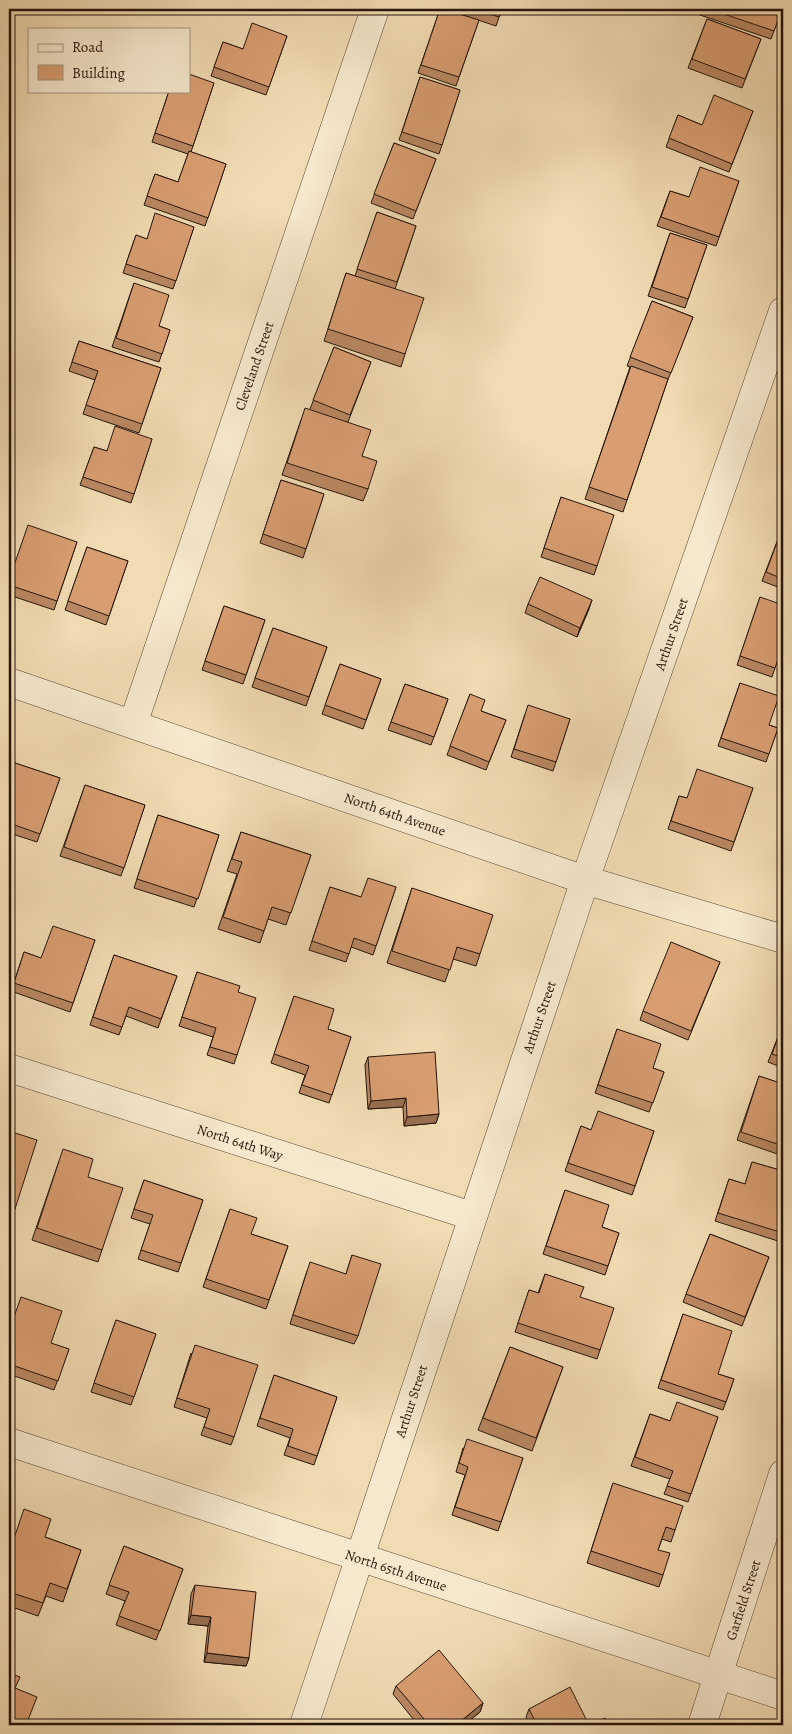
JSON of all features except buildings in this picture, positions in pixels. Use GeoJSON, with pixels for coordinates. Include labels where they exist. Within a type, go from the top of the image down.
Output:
{"type":"FeatureCollection","features":[{"type":"Feature","properties":{"kind":"street","name":"Cleveland Street"},"geometry":{"type":"LineString","coordinates":[[133,724],[375,9]]}},
{"type":"Feature","properties":{"kind":"street","name":"Arthur Street"},"geometry":{"type":"LineString","coordinates":[[304,1725],[585,880],[783,311]]}},
{"type":"Feature","properties":{"kind":"street","name":"North 64th Avenue"},"geometry":{"type":"LineString","coordinates":[[9,682],[585,880],[783,940]]}},
{"type":"Feature","properties":{"kind":"street","name":"North 64th Way"},"geometry":{"type":"LineString","coordinates":[[9,1068],[472,1216]]}},
{"type":"Feature","properties":{"kind":"street","name":"North 65th Avenue"},"geometry":{"type":"LineString","coordinates":[[9,1442],[783,1696]]}},
{"type":"Feature","properties":{"kind":"street","name":"Garfield Street"},"geometry":{"type":"LineString","coordinates":[[702,1725],[783,1474]]}}]}
